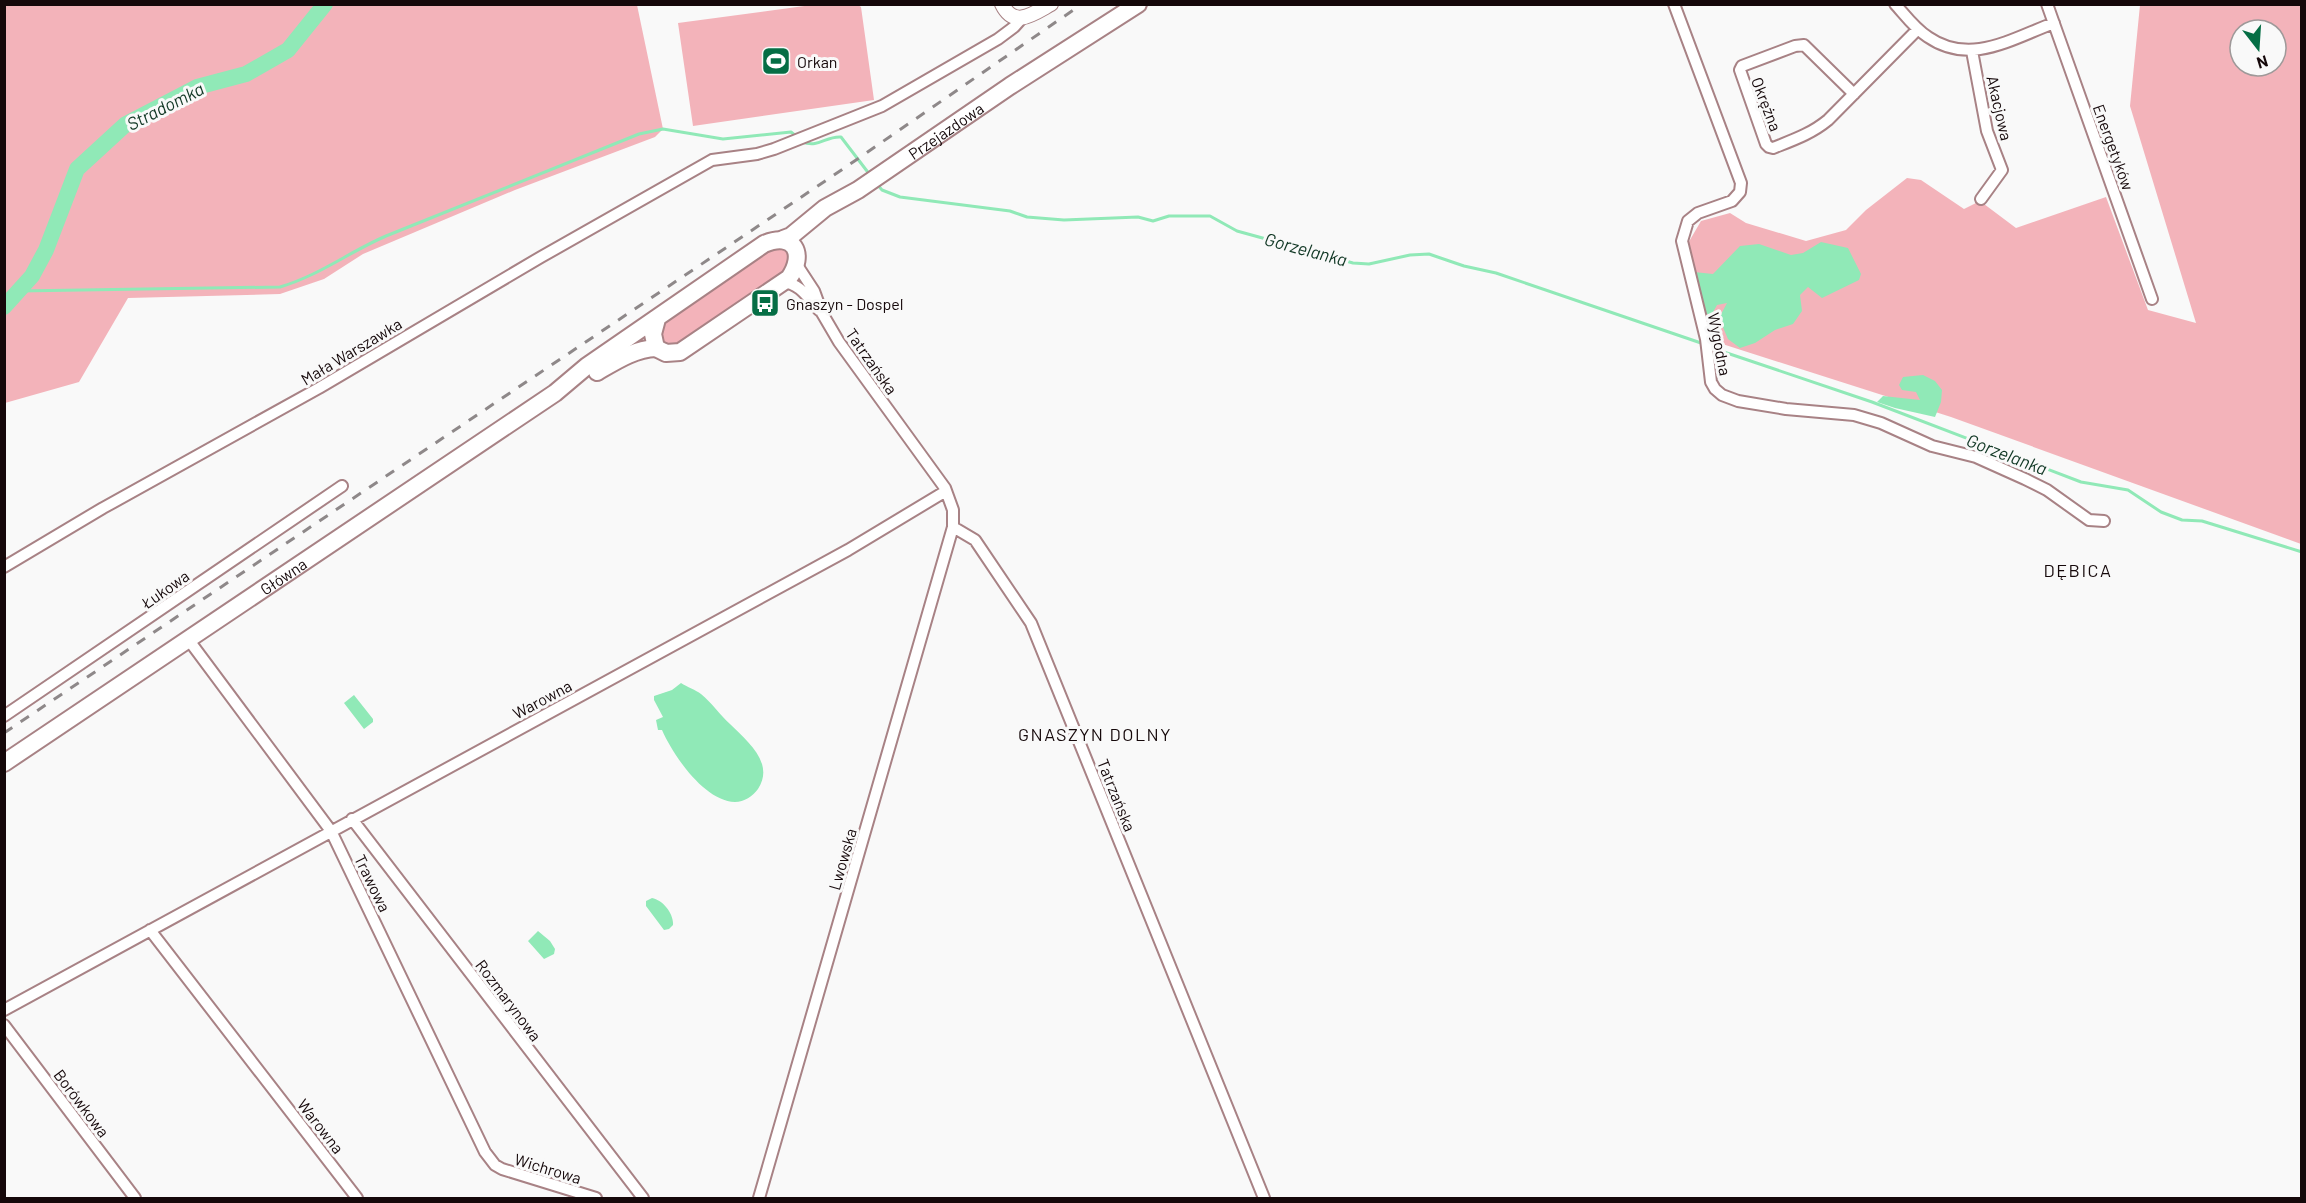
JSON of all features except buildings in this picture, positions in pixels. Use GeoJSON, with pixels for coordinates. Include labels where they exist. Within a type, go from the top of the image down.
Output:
{"type":"FeatureCollection","features":[{"type":"Feature","properties":{"kind":"main road","name":"Przejazdowa"},"geometry":{"type":"LineString","coordinates":[[1043,64],[1125,4]]}},
{"type":"Feature","properties":{"kind":"main road","name":"Przejazdowa"},"geometry":{"type":"LineString","coordinates":[[657,319],[764,244],[774,239],[790,236],[825,208],[853,192],[1043,64],[1138,4]]}},
{"type":"Feature","properties":{"kind":"main road","name":"Przejazdowa"},"geometry":{"type":"LineString","coordinates":[[782,282],[789,278],[802,239],[853,192]]}},
{"type":"Feature","properties":{"kind":"main road"},"geometry":{"type":"LineString","coordinates":[[783,239],[789,242],[797,258]]}},
{"type":"Feature","properties":{"kind":"main road","name":"Główna"},"geometry":{"type":"LineString","coordinates":[[555,393],[624,356],[644,349],[656,348],[666,353],[680,352],[782,282]]}},
{"type":"Feature","properties":{"kind":"main road"},"geometry":{"type":"LineString","coordinates":[[656,348],[653,334],[657,319]]}},
{"type":"Feature","properties":{"kind":"main road","name":"Główna"},"geometry":{"type":"LineString","coordinates":[[6,762],[555,393],[588,366],[657,319]]}},
{"type":"Feature","properties":{"kind":"street"},"geometry":{"type":"LineString","coordinates":[[1004,8],[1014,17],[1022,18],[1051,4]]}},
{"type":"Feature","properties":{"kind":"street","name":"Wygodna"},"geometry":{"type":"LineString","coordinates":[[1674,4],[1741,183],[1740,192],[1732,201],[1698,213],[1688,221],[1682,241],[1706,339],[1711,382],[1715,389],[1722,395],[1738,400],[1786,409],[1854,415],[1881,423],[1932,446],[1976,457],[2017,475],[2047,490],[2089,520],[2104,521]]}},
{"type":"Feature","properties":{"kind":"street"},"geometry":{"type":"LineString","coordinates":[[1895,4],[1918,29],[1941,45],[1954,49],[1972,51],[2054,23]]}},
{"type":"Feature","properties":{"kind":"street","name":"Energetyków"},"geometry":{"type":"LineString","coordinates":[[2047,4],[2152,299]]}},
{"type":"Feature","properties":{"kind":"street","name":"Mała Warszawka"},"geometry":{"type":"LineString","coordinates":[[4,567],[104,508],[319,388],[712,160],[757,154],[882,106],[998,39],[1022,18]]}},
{"type":"Feature","properties":{"kind":"street","name":"Okrężna"},"geometry":{"type":"LineString","coordinates":[[1854,94],[1804,45],[1795,46],[1742,66],[1740,70],[1762,134],[1769,147],[1809,134],[1819,128],[1854,94],[1918,29]]}},
{"type":"Feature","properties":{"kind":"street","name":"Akacjowa"},"geometry":{"type":"LineString","coordinates":[[1972,51],[1987,131],[2002,170],[1981,199]]}},
{"type":"Feature","properties":{"kind":"street","name":"Tatrzańska"},"geometry":{"type":"LineString","coordinates":[[797,258],[822,313],[839,342],[946,491],[954,510],[953,527],[975,540],[1031,623],[1264,1198]]}},
{"type":"Feature","properties":{"kind":"street","name":"Tatrzańska"},"geometry":{"type":"LineString","coordinates":[[782,282],[801,289],[822,313]]}},
{"type":"Feature","properties":{"kind":"street","name":"Łukowa"},"geometry":{"type":"LineString","coordinates":[[4,716],[342,486]]}},
{"type":"Feature","properties":{"kind":"street","name":"Warowna"},"geometry":{"type":"LineString","coordinates":[[4,1010],[849,550],[946,491]]}},
{"type":"Feature","properties":{"kind":"street","name":"Lwowska"},"geometry":{"type":"LineString","coordinates":[[759,1198],[953,527]]}},
{"type":"Feature","properties":{"kind":"street","name":"Trawowa"},"geometry":{"type":"LineString","coordinates":[[188,639],[331,831],[431,1036],[474,1131],[493,1162]]}},
{"type":"Feature","properties":{"kind":"street","name":"Rozmarynowa"},"geometry":{"type":"LineString","coordinates":[[352,819],[643,1198]]}},
{"type":"Feature","properties":{"kind":"street","name":"Warowna"},"geometry":{"type":"LineString","coordinates":[[150,930],[357,1198]]}},
{"type":"Feature","properties":{"kind":"street","name":"Borówkowa"},"geometry":{"type":"LineString","coordinates":[[4,1025],[135,1198]]}},
{"type":"Feature","properties":{"kind":"street","name":"Wichrowa"},"geometry":{"type":"LineString","coordinates":[[493,1162],[508,1172],[596,1198]]}},
{"type":"Feature","properties":{"kind":"shaded area"},"geometry":{"type":"Polygon","coordinates":[[[5,4],[637,5],[663,129],[655,137],[515,190],[363,254],[324,279],[280,294],[128,298],[79,382],[5,403],[5,4]]]}},
{"type":"Feature","properties":{"kind":"shaded area","name":"Orkan"},"geometry":{"type":"Polygon","coordinates":[[[819,4],[861,7],[874,100],[693,126],[678,23],[819,4]]]}},
{"type":"Feature","properties":{"kind":"shaded area"},"geometry":{"type":"Polygon","coordinates":[[[2140,5],[2301,5],[2301,544],[1951,417],[1713,341],[1687,245],[1701,221],[1730,213],[1746,223],[1806,241],[1846,230],[1866,210],[1907,178],[1921,180],[1964,209],[1980,201],[2016,228],[2106,197],[2148,310],[2196,323],[2130,106],[2140,5]]]}},
{"type":"Feature","properties":{"kind":"shaded area"},"geometry":{"type":"Polygon","coordinates":[[[1821,242],[1848,248],[1861,274],[1859,280],[1822,298],[1808,287],[1800,295],[1802,311],[1793,324],[1775,330],[1755,343],[1740,348],[1728,339],[1719,318],[1727,303],[1717,305],[1712,314],[1705,314],[1694,272],[1713,274],[1740,246],[1759,244],[1791,255],[1803,253],[1821,242]]]}},
{"type":"Feature","properties":{"kind":"shaded area"},"geometry":{"type":"Polygon","coordinates":[[[777,245],[789,252],[788,266],[782,274],[685,344],[660,343],[665,320],[777,245]]]}},
{"type":"Feature","properties":{"kind":"shaded area"},"geometry":{"type":"Polygon","coordinates":[[[1923,375],[1935,381],[1942,390],[1941,402],[1935,417],[1877,402],[1883,396],[1920,400],[1916,392],[1902,390],[1899,385],[1903,377],[1923,375]]]}},
{"type":"Feature","properties":{"kind":"shaded area"},"geometry":{"type":"Polygon","coordinates":[[[681,683],[705,698],[757,753],[763,770],[762,779],[758,789],[748,798],[735,802],[723,800],[712,794],[691,775],[674,752],[662,730],[658,730],[656,720],[663,717],[654,696],[672,690],[681,683]]]}},
{"type":"Feature","properties":{"kind":"shaded area"},"geometry":{"type":"Polygon","coordinates":[[[354,695],[373,719],[373,722],[364,729],[344,703],[354,695]]]}},
{"type":"Feature","properties":{"kind":"shaded area"},"geometry":{"type":"Polygon","coordinates":[[[652,898],[664,905],[670,912],[673,925],[669,929],[664,930],[646,906],[646,901],[652,898]]]}},
{"type":"Feature","properties":{"kind":"shaded area"},"geometry":{"type":"Polygon","coordinates":[[[538,931],[550,941],[555,949],[554,954],[544,959],[528,941],[538,931]]]}},
{"type":"Feature","properties":{"kind":"waterway","name":"Stradomka"},"geometry":{"type":"LineString","coordinates":[[4,307],[32,276],[46,250],[77,169],[126,124],[197,87],[246,74],[288,50],[325,4]]}},
{"type":"Feature","properties":{"kind":"waterway"},"geometry":{"type":"LineString","coordinates":[[18,291],[280,287],[321,270],[386,236],[639,134],[663,129],[723,139],[791,132],[797,137]]}},
{"type":"Feature","properties":{"kind":"waterway"},"geometry":{"type":"LineString","coordinates":[[802,142],[813,144],[841,137],[870,175]]}},
{"type":"Feature","properties":{"kind":"waterway","name":"Gorzelanka"},"geometry":{"type":"LineString","coordinates":[[876,183],[882,190],[900,197],[1010,211],[1027,217],[1064,220],[1138,217],[1153,221],[1169,216],[1210,216],[1237,231],[1353,263],[1369,264],[1410,255],[1429,254],[1464,266],[1496,273],[1701,343]]}},
{"type":"Feature","properties":{"kind":"waterway","name":"Gorzelanka"},"geometry":{"type":"LineString","coordinates":[[1712,348],[1872,402],[2081,482],[2128,490],[2161,512],[2182,520],[2202,521],[2302,552]]}},
{"type":"Feature","properties":{"kind":"railway"},"geometry":{"type":"LineString","coordinates":[[4,733],[843,169],[1082,4]]}},
{"type":"Feature","properties":{"kind":"place","name":"Orkan"},"geometry":{"type":"Point","coordinates":[776,61]}},
{"type":"Feature","properties":{"kind":"place","name":"Gnaszyn - Dospel"},"geometry":{"type":"Point","coordinates":[765,303]}},
{"type":"Feature","properties":{"kind":"district","name":"DĘBICA"},"geometry":{"type":"Point","coordinates":[2078,570]}},
{"type":"Feature","properties":{"kind":"district","name":"GNASZYN DOLNY"},"geometry":{"type":"Point","coordinates":[1095,734]}}]}
